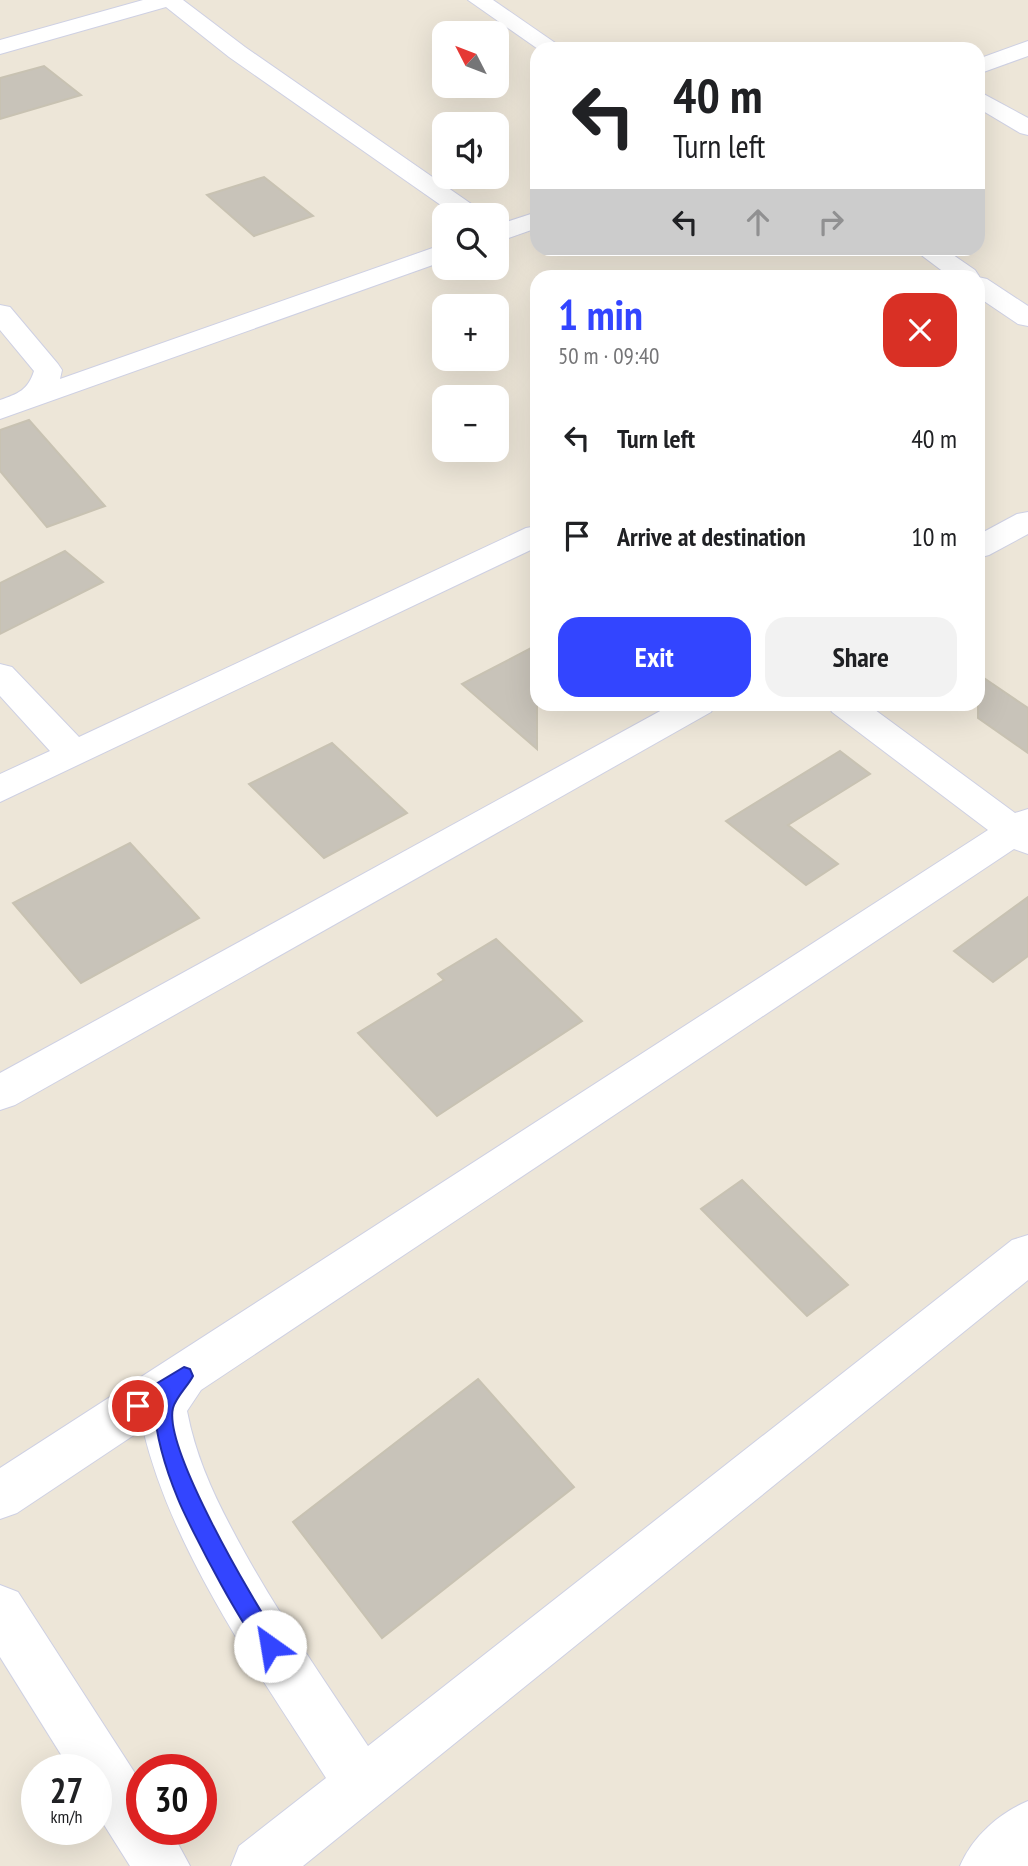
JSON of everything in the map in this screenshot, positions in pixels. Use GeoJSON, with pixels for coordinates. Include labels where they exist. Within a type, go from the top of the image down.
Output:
{"type":"FeatureCollection","features":[{"type":"Feature","properties":{"kind":"street"},"geometry":{"type":"LineString","coordinates":[[0,47],[168,0],[237,52],[454,203]]}},
{"type":"Feature","properties":{"kind":"street"},"geometry":{"type":"LineString","coordinates":[[479,0],[543,42]]}},
{"type":"Feature","properties":{"kind":"street"},"geometry":{"type":"LineString","coordinates":[[985,64],[1028,48]]}},
{"type":"Feature","properties":{"kind":"street"},"geometry":{"type":"LineString","coordinates":[[985,102],[1028,128]]}},
{"type":"Feature","properties":{"kind":"street"},"geometry":{"type":"LineString","coordinates":[[509,229],[530,222]]}},
{"type":"Feature","properties":{"kind":"street"},"geometry":{"type":"LineString","coordinates":[[0,410],[432,256]]}},
{"type":"Feature","properties":{"kind":"street"},"geometry":{"type":"LineString","coordinates":[[937,256],[957,270]]}},
{"type":"Feature","properties":{"kind":"street"},"geometry":{"type":"LineString","coordinates":[[985,290],[1019,312]]}},
{"type":"Feature","properties":{"kind":"street"},"geometry":{"type":"LineString","coordinates":[[985,319],[1019,312]]}},
{"type":"Feature","properties":{"kind":"street"},"geometry":{"type":"LineString","coordinates":[[0,313],[48,370],[47,378],[31,399]]}},
{"type":"Feature","properties":{"kind":"street"},"geometry":{"type":"LineString","coordinates":[[985,544],[1028,521]]}},
{"type":"Feature","properties":{"kind":"street"},"geometry":{"type":"LineString","coordinates":[[0,789],[530,538]]}},
{"type":"Feature","properties":{"kind":"street"},"geometry":{"type":"LineString","coordinates":[[0,676],[74,753]]}},
{"type":"Feature","properties":{"kind":"street"},"geometry":{"type":"LineString","coordinates":[[0,1093],[686,711]]}},
{"type":"Feature","properties":{"kind":"street"},"geometry":{"type":"LineString","coordinates":[[0,1496],[1024,831],[854,711]]}},
{"type":"Feature","properties":{"kind":"street"},"geometry":{"type":"LineString","coordinates":[[259,1866],[1028,1254]]}},
{"type":"Feature","properties":{"kind":"street"},"geometry":{"type":"LineString","coordinates":[[184,1376],[163,1407],[167,1437],[188,1497],[255,1623],[361,1783]]}},
{"type":"Feature","properties":{"kind":"street"},"geometry":{"type":"LineString","coordinates":[[0,1609],[162,1866]]}},
{"type":"Feature","properties":{"kind":"street"},"geometry":{"type":"LineString","coordinates":[[988,1866],[1028,1828]]}},
{"type":"Feature","properties":{"kind":"building"},"geometry":{"type":"Polygon","coordinates":[[[44,66],[81,95],[0,119],[0,78],[44,66]]]}},
{"type":"Feature","properties":{"kind":"building"},"geometry":{"type":"Polygon","coordinates":[[[264,177],[313,216],[254,236],[207,195],[264,177]]]}},
{"type":"Feature","properties":{"kind":"building"},"geometry":{"type":"Polygon","coordinates":[[[29,420],[105,506],[47,527],[0,471],[0,430],[29,420]]]}},
{"type":"Feature","properties":{"kind":"building"},"geometry":{"type":"Polygon","coordinates":[[[65,551],[103,582],[0,634],[0,583],[65,551]]]}},
{"type":"Feature","properties":{"kind":"building"},"geometry":{"type":"Polygon","coordinates":[[[530,649],[530,711],[537,711],[537,749],[462,684],[530,649]]]}},
{"type":"Feature","properties":{"kind":"building"},"geometry":{"type":"Polygon","coordinates":[[[985,679],[1028,708],[1028,753],[978,718],[978,711],[985,711],[985,679]]]}},
{"type":"Feature","properties":{"kind":"building"},"geometry":{"type":"Polygon","coordinates":[[[332,743],[407,813],[324,858],[249,784],[332,743]]]}},
{"type":"Feature","properties":{"kind":"building"},"geometry":{"type":"Polygon","coordinates":[[[840,751],[870,774],[788,825],[838,864],[806,885],[726,821],[840,751]]]}},
{"type":"Feature","properties":{"kind":"building"},"geometry":{"type":"Polygon","coordinates":[[[130,843],[199,918],[81,983],[13,903],[130,843]]]}},
{"type":"Feature","properties":{"kind":"building"},"geometry":{"type":"Polygon","coordinates":[[[1028,897],[1028,956],[993,982],[954,951],[1028,897]]]}},
{"type":"Feature","properties":{"kind":"building"},"geometry":{"type":"Polygon","coordinates":[[[496,939],[582,1021],[437,1116],[358,1033],[444,980],[438,974],[496,939]]]}},
{"type":"Feature","properties":{"kind":"building"},"geometry":{"type":"Polygon","coordinates":[[[742,1180],[848,1285],[807,1316],[701,1209],[742,1180]]]}},
{"type":"Feature","properties":{"kind":"building"},"geometry":{"type":"Polygon","coordinates":[[[478,1379],[574,1487],[382,1638],[293,1522],[478,1379]]]}},
{"type":"Feature","properties":{"kind":"route"},"geometry":{"type":"LineString","coordinates":[[138,1406],[184,1376],[163,1407],[167,1437],[188,1497],[270,1646]]}}]}
